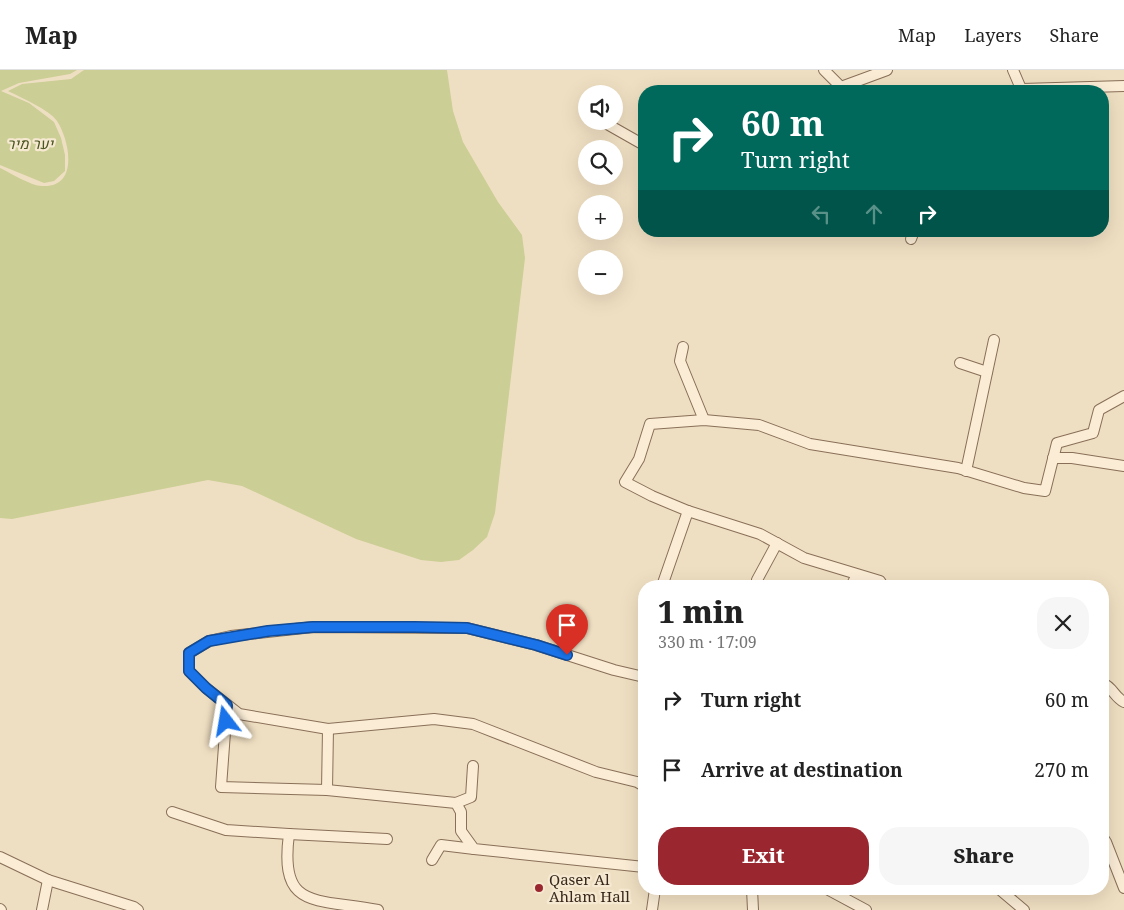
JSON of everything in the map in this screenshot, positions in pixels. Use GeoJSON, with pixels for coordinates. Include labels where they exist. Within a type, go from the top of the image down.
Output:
{"type":"FeatureCollection","features":[{"type":"Feature","properties":{"kind":"street"},"geometry":{"type":"LineString","coordinates":[[824,70],[835,85]]}},
{"type":"Feature","properties":{"kind":"street"},"geometry":{"type":"LineString","coordinates":[[848,85],[887,70]]}},
{"type":"Feature","properties":{"kind":"street"},"geometry":{"type":"LineString","coordinates":[[1013,70],[1020,85]]}},
{"type":"Feature","properties":{"kind":"street"},"geometry":{"type":"LineString","coordinates":[[1109,87],[1124,86]]}},
{"type":"Feature","properties":{"kind":"street"},"geometry":{"type":"LineString","coordinates":[[618,130],[638,142]]}},
{"type":"Feature","properties":{"kind":"street"},"geometry":{"type":"LineString","coordinates":[[966,471],[994,340]]}},
{"type":"Feature","properties":{"kind":"street"},"geometry":{"type":"LineString","coordinates":[[683,347],[680,361],[704,420]]}},
{"type":"Feature","properties":{"kind":"street"},"geometry":{"type":"LineString","coordinates":[[960,363],[987,372]]}},
{"type":"Feature","properties":{"kind":"street"},"geometry":{"type":"LineString","coordinates":[[876,580],[804,558],[760,534],[688,511],[625,482],[638,459],[650,424],[704,420],[759,425],[810,444],[966,471],[1024,488],[1045,491],[1057,444],[1093,432],[1099,410],[1124,396]]}},
{"type":"Feature","properties":{"kind":"street"},"geometry":{"type":"LineString","coordinates":[[1053,458],[1072,458],[1124,466]]}},
{"type":"Feature","properties":{"kind":"street"},"geometry":{"type":"LineString","coordinates":[[664,580],[688,511]]}},
{"type":"Feature","properties":{"kind":"street"},"geometry":{"type":"LineString","coordinates":[[757,580],[777,543]]}},
{"type":"Feature","properties":{"kind":"street"},"geometry":{"type":"LineString","coordinates":[[854,580],[857,575]]}},
{"type":"Feature","properties":{"kind":"street"},"geometry":{"type":"LineString","coordinates":[[638,676],[614,670],[536,645],[467,628],[313,627],[209,641],[189,653],[189,671],[206,688],[239,714],[328,729],[434,719],[472,724],[596,772],[638,783]]}},
{"type":"Feature","properties":{"kind":"street"},"geometry":{"type":"LineString","coordinates":[[1109,686],[1117,698],[1124,702]]}},
{"type":"Feature","properties":{"kind":"street"},"geometry":{"type":"LineString","coordinates":[[227,705],[221,787],[327,790],[456,803],[470,797],[474,766]]}},
{"type":"Feature","properties":{"kind":"street"},"geometry":{"type":"LineString","coordinates":[[327,790],[328,729]]}},
{"type":"Feature","properties":{"kind":"street"},"geometry":{"type":"LineString","coordinates":[[456,803],[461,812],[461,832],[474,849]]}},
{"type":"Feature","properties":{"kind":"street"},"geometry":{"type":"LineString","coordinates":[[172,812],[226,830],[387,839]]}},
{"type":"Feature","properties":{"kind":"street"},"geometry":{"type":"LineString","coordinates":[[289,834],[286,856],[288,880],[292,890],[298,897],[305,901],[320,904],[358,906],[378,910]]}},
{"type":"Feature","properties":{"kind":"street"},"geometry":{"type":"LineString","coordinates":[[432,860],[441,845],[638,866]]}},
{"type":"Feature","properties":{"kind":"street"},"geometry":{"type":"LineString","coordinates":[[1109,850],[1124,888]]}},
{"type":"Feature","properties":{"kind":"street"},"geometry":{"type":"LineString","coordinates":[[0,857],[48,880],[134,907],[138,910]]}},
{"type":"Feature","properties":{"kind":"street"},"geometry":{"type":"LineString","coordinates":[[42,910],[48,880]]}},
{"type":"Feature","properties":{"kind":"street"},"geometry":{"type":"LineString","coordinates":[[652,910],[654,895]]}},
{"type":"Feature","properties":{"kind":"street"},"geometry":{"type":"LineString","coordinates":[[752,895],[753,910]]}},
{"type":"Feature","properties":{"kind":"street"},"geometry":{"type":"LineString","coordinates":[[838,895],[866,910]]}},
{"type":"Feature","properties":{"kind":"street"},"geometry":{"type":"LineString","coordinates":[[1006,895],[1024,910]]}},
{"type":"Feature","properties":{"kind":"green space","name":"יער מיר"},"geometry":{"type":"Polygon","coordinates":[[[0,70],[77,70],[70,74],[19,83],[1,91],[29,103],[54,122],[61,138],[65,155],[65,171],[54,181],[44,183],[0,165],[0,70]]]}},
{"type":"Feature","properties":{"kind":"green space"},"geometry":{"type":"Polygon","coordinates":[[[84,70],[447,70],[453,111],[463,142],[498,202],[522,235],[525,258],[495,513],[487,537],[473,550],[459,560],[441,562],[421,560],[356,539],[242,486],[208,480],[12,519],[0,518],[0,168],[27,182],[42,186],[54,185],[62,180],[68,162],[68,151],[62,130],[57,121],[42,108],[8,91],[22,84],[71,79],[84,70]]]}},
{"type":"Feature","properties":{"kind":"place","name":"Qaser Al Ahlam Hall"},"geometry":{"type":"Point","coordinates":[539,888]}},
{"type":"Feature","properties":{"kind":"route"},"geometry":{"type":"LineString","coordinates":[[226,721],[227,705],[189,671],[189,653],[209,641],[231,636],[313,627],[467,628],[536,645],[567,655]]}}]}
